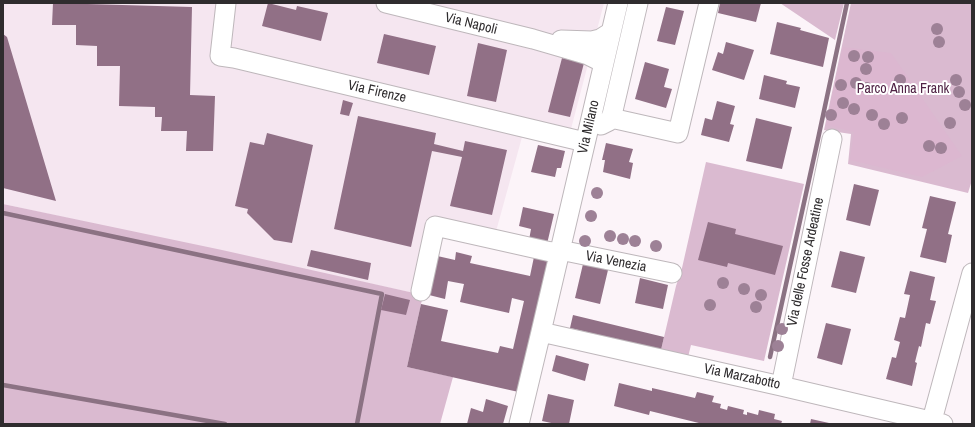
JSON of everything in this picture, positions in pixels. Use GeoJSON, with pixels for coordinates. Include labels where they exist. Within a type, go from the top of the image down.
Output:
{"type":"FeatureCollection","features":[{"type":"Feature","properties":{"kind":"street","name":"Via Firenze"},"geometry":{"type":"LineString","coordinates":[[226,3],[220,56],[587,135]]}},
{"type":"Feature","properties":{"kind":"street","name":"Via Napoli"},"geometry":{"type":"LineString","coordinates":[[386,3],[533,39],[588,55],[604,63]]}},
{"type":"Feature","properties":{"kind":"street","name":"Via Milano"},"geometry":{"type":"LineString","coordinates":[[519,424],[618,3]]}},
{"type":"Feature","properties":{"kind":"street"},"geometry":{"type":"LineString","coordinates":[[587,135],[594,128],[607,122],[611,118],[638,3]]}},
{"type":"Feature","properties":{"kind":"street"},"geometry":{"type":"LineString","coordinates":[[611,118],[678,133],[709,3]]}},
{"type":"Feature","properties":{"kind":"street","name":"Via Napoli"},"geometry":{"type":"LineString","coordinates":[[533,39],[592,41],[600,39],[611,32]]}},
{"type":"Feature","properties":{"kind":"street","name":"Via delle Fosse Ardeatine"},"geometry":{"type":"LineString","coordinates":[[781,386],[832,139]]}},
{"type":"Feature","properties":{"kind":"street"},"geometry":{"type":"LineString","coordinates":[[421,291],[435,226],[551,252],[560,250]]}},
{"type":"Feature","properties":{"kind":"street","name":"Via Venezia"},"geometry":{"type":"LineString","coordinates":[[560,250],[672,273]]}},
{"type":"Feature","properties":{"kind":"street"},"geometry":{"type":"LineString","coordinates":[[936,423],[972,273]]}},
{"type":"Feature","properties":{"kind":"street","name":"Via Marzabotto"},"geometry":{"type":"LineString","coordinates":[[541,332],[781,386],[936,423]]}},
{"type":"Feature","properties":{"kind":"shaded area"},"geometry":{"type":"Polygon","coordinates":[[[3,3],[604,3],[571,129],[527,119],[495,235],[432,221],[418,294],[3,204],[3,3]]]}},
{"type":"Feature","properties":{"kind":"green space"},"geometry":{"type":"Polygon","coordinates":[[[780,3],[844,3],[835,40],[780,3]]]}},
{"type":"Feature","properties":{"kind":"green space","name":"Parco Anna Frank"},"geometry":{"type":"Polygon","coordinates":[[[851,3],[972,3],[972,180],[968,193],[848,164],[851,134],[824,130],[851,3]]]}},
{"type":"Feature","properties":{"kind":"green space"},"geometry":{"type":"Polygon","coordinates":[[[843,47],[891,53],[962,156],[922,177],[850,160],[854,132],[826,125],[843,47]]]}},
{"type":"Feature","properties":{"kind":"green space"},"geometry":{"type":"Polygon","coordinates":[[[706,162],[804,184],[764,361],[691,345],[688,357],[661,350],[676,286],[682,268],[706,162]]]}},
{"type":"Feature","properties":{"kind":"green space"},"geometry":{"type":"Polygon","coordinates":[[[3,204],[222,250],[423,295],[407,367],[453,377],[440,424],[3,424],[3,204]]]}},
{"type":"Feature","properties":{"kind":"building"},"geometry":{"type":"Polygon","coordinates":[[[53,3],[192,7],[190,95],[215,96],[213,151],[186,151],[187,131],[161,131],[162,117],[155,117],[155,107],[119,106],[120,66],[97,66],[97,46],[76,45],[76,25],[52,25],[53,3]]]}},
{"type":"Feature","properties":{"kind":"building"},"geometry":{"type":"Polygon","coordinates":[[[268,3],[296,10],[297,6],[328,13],[321,41],[262,26],[268,3]]]}},
{"type":"Feature","properties":{"kind":"building"},"geometry":{"type":"Polygon","coordinates":[[[720,3],[761,3],[756,22],[718,13],[720,3]]]}},
{"type":"Feature","properties":{"kind":"building"},"geometry":{"type":"Polygon","coordinates":[[[666,7],[684,11],[675,45],[657,41],[666,7]]]}},
{"type":"Feature","properties":{"kind":"building"},"geometry":{"type":"Polygon","coordinates":[[[777,22],[801,28],[800,30],[829,38],[823,67],[770,54],[777,22]]]}},
{"type":"Feature","properties":{"kind":"building"},"geometry":{"type":"Polygon","coordinates":[[[3,34],[7,37],[56,201],[3,188],[3,34]]]}},
{"type":"Feature","properties":{"kind":"building"},"geometry":{"type":"Polygon","coordinates":[[[384,34],[436,46],[429,75],[377,63],[384,34]]]}},
{"type":"Feature","properties":{"kind":"building"},"geometry":{"type":"Polygon","coordinates":[[[726,42],[754,50],[744,80],[712,70],[718,52],[723,54],[726,42]]]}},
{"type":"Feature","properties":{"kind":"building"},"geometry":{"type":"Polygon","coordinates":[[[478,43],[507,50],[496,102],[467,96],[478,43]]]}},
{"type":"Feature","properties":{"kind":"building"},"geometry":{"type":"Polygon","coordinates":[[[562,58],[584,63],[570,117],[548,112],[562,58]]]}},
{"type":"Feature","properties":{"kind":"building"},"geometry":{"type":"Polygon","coordinates":[[[645,62],[669,69],[664,87],[672,89],[666,108],[635,99],[645,62]]]}},
{"type":"Feature","properties":{"kind":"building"},"geometry":{"type":"Polygon","coordinates":[[[764,75],[787,81],[786,84],[800,87],[795,108],[759,99],[764,75]]]}},
{"type":"Feature","properties":{"kind":"building"},"geometry":{"type":"Polygon","coordinates":[[[343,100],[353,103],[349,116],[340,114],[343,100]]]}},
{"type":"Feature","properties":{"kind":"building"},"geometry":{"type":"Polygon","coordinates":[[[717,101],[735,106],[730,124],[734,125],[729,142],[701,135],[705,118],[712,120],[717,101]]]}},
{"type":"Feature","properties":{"kind":"building"},"geometry":{"type":"Polygon","coordinates":[[[358,116],[436,133],[434,144],[463,151],[465,141],[507,150],[492,215],[450,206],[462,157],[432,151],[411,247],[334,229],[358,116]]]}},
{"type":"Feature","properties":{"kind":"building"},"geometry":{"type":"Polygon","coordinates":[[[756,118],[792,127],[782,169],[746,161],[756,118]]]}},
{"type":"Feature","properties":{"kind":"building"},"geometry":{"type":"Polygon","coordinates":[[[267,133],[313,145],[292,243],[274,240],[247,213],[248,209],[235,206],[250,142],[264,145],[267,133]]]}},
{"type":"Feature","properties":{"kind":"building"},"geometry":{"type":"Polygon","coordinates":[[[606,143],[633,149],[629,162],[633,163],[630,179],[603,172],[605,160],[602,160],[606,143]]]}},
{"type":"Feature","properties":{"kind":"building"},"geometry":{"type":"Polygon","coordinates":[[[538,145],[565,151],[561,168],[557,168],[555,177],[531,172],[538,145]]]}},
{"type":"Feature","properties":{"kind":"building"},"geometry":{"type":"Polygon","coordinates":[[[854,184],[879,190],[870,226],[846,220],[854,184]]]}},
{"type":"Feature","properties":{"kind":"building"},"geometry":{"type":"Polygon","coordinates":[[[930,196],[956,202],[948,234],[952,235],[946,263],[920,257],[927,229],[922,228],[930,196]]]}},
{"type":"Feature","properties":{"kind":"building"},"geometry":{"type":"Polygon","coordinates":[[[523,207],[554,214],[547,244],[529,240],[531,229],[519,226],[523,207]]]}},
{"type":"Feature","properties":{"kind":"building"},"geometry":{"type":"Polygon","coordinates":[[[708,222],[736,229],[735,234],[783,246],[775,275],[728,263],[727,267],[698,260],[708,222]]]}},
{"type":"Feature","properties":{"kind":"building"},"geometry":{"type":"Polygon","coordinates":[[[311,250],[371,263],[368,280],[307,266],[311,250]]]}},
{"type":"Feature","properties":{"kind":"building"},"geometry":{"type":"Polygon","coordinates":[[[840,251],[865,257],[856,293],[831,287],[840,251]]]}},
{"type":"Feature","properties":{"kind":"building"},"geometry":{"type":"Polygon","coordinates":[[[456,252],[472,256],[470,263],[530,276],[535,252],[554,257],[523,393],[407,367],[421,304],[448,310],[441,341],[498,353],[500,346],[513,349],[524,301],[512,298],[509,313],[460,302],[464,284],[448,281],[445,299],[425,294],[433,255],[455,260],[456,252]]]}},
{"type":"Feature","properties":{"kind":"building"},"geometry":{"type":"Polygon","coordinates":[[[583,264],[608,270],[600,304],[575,298],[583,264]]]}},
{"type":"Feature","properties":{"kind":"building"},"geometry":{"type":"Polygon","coordinates":[[[910,271],[935,277],[930,300],[936,301],[930,324],[926,323],[921,347],[919,346],[912,386],[886,379],[892,357],[896,358],[900,342],[894,340],[900,317],[905,318],[910,295],[904,294],[910,271]]]}},
{"type":"Feature","properties":{"kind":"building"},"geometry":{"type":"Polygon","coordinates":[[[640,278],[668,285],[663,309],[635,303],[640,278]]]}},
{"type":"Feature","properties":{"kind":"building"},"geometry":{"type":"Polygon","coordinates":[[[385,294],[410,300],[406,315],[381,310],[385,294]]]}},
{"type":"Feature","properties":{"kind":"building"},"geometry":{"type":"Polygon","coordinates":[[[573,315],[664,337],[661,350],[570,328],[573,315]]]}},
{"type":"Feature","properties":{"kind":"building"},"geometry":{"type":"Polygon","coordinates":[[[826,323],[851,329],[842,365],[817,358],[826,323]]]}},
{"type":"Feature","properties":{"kind":"building"},"geometry":{"type":"Polygon","coordinates":[[[556,355],[589,364],[585,381],[552,371],[556,355]]]}},
{"type":"Feature","properties":{"kind":"building"},"geometry":{"type":"Polygon","coordinates":[[[619,383],[652,391],[652,388],[695,398],[697,392],[714,396],[712,402],[721,404],[720,408],[727,410],[728,406],[744,410],[743,414],[747,415],[747,412],[758,415],[759,410],[775,414],[774,419],[782,421],[781,424],[703,424],[650,411],[649,415],[614,406],[619,383]]]}},
{"type":"Feature","properties":{"kind":"building"},"geometry":{"type":"Polygon","coordinates":[[[548,394],[574,400],[569,424],[556,424],[542,421],[548,394]]]}},
{"type":"Feature","properties":{"kind":"building"},"geometry":{"type":"Polygon","coordinates":[[[486,399],[508,406],[503,424],[467,424],[471,408],[483,412],[486,399]]]}},
{"type":"Feature","properties":{"kind":"building"},"geometry":{"type":"Polygon","coordinates":[[[811,419],[829,423],[829,424],[810,424],[811,419]]]}},
{"type":"Feature","properties":{"kind":"waterway"},"geometry":{"type":"LineString","coordinates":[[770,357],[847,3]]}},
{"type":"Feature","properties":{"kind":"waterway"},"geometry":{"type":"LineString","coordinates":[[3,213],[382,294],[357,424]]}},
{"type":"Feature","properties":{"kind":"waterway"},"geometry":{"type":"LineString","coordinates":[[3,385],[225,424]]}}]}
